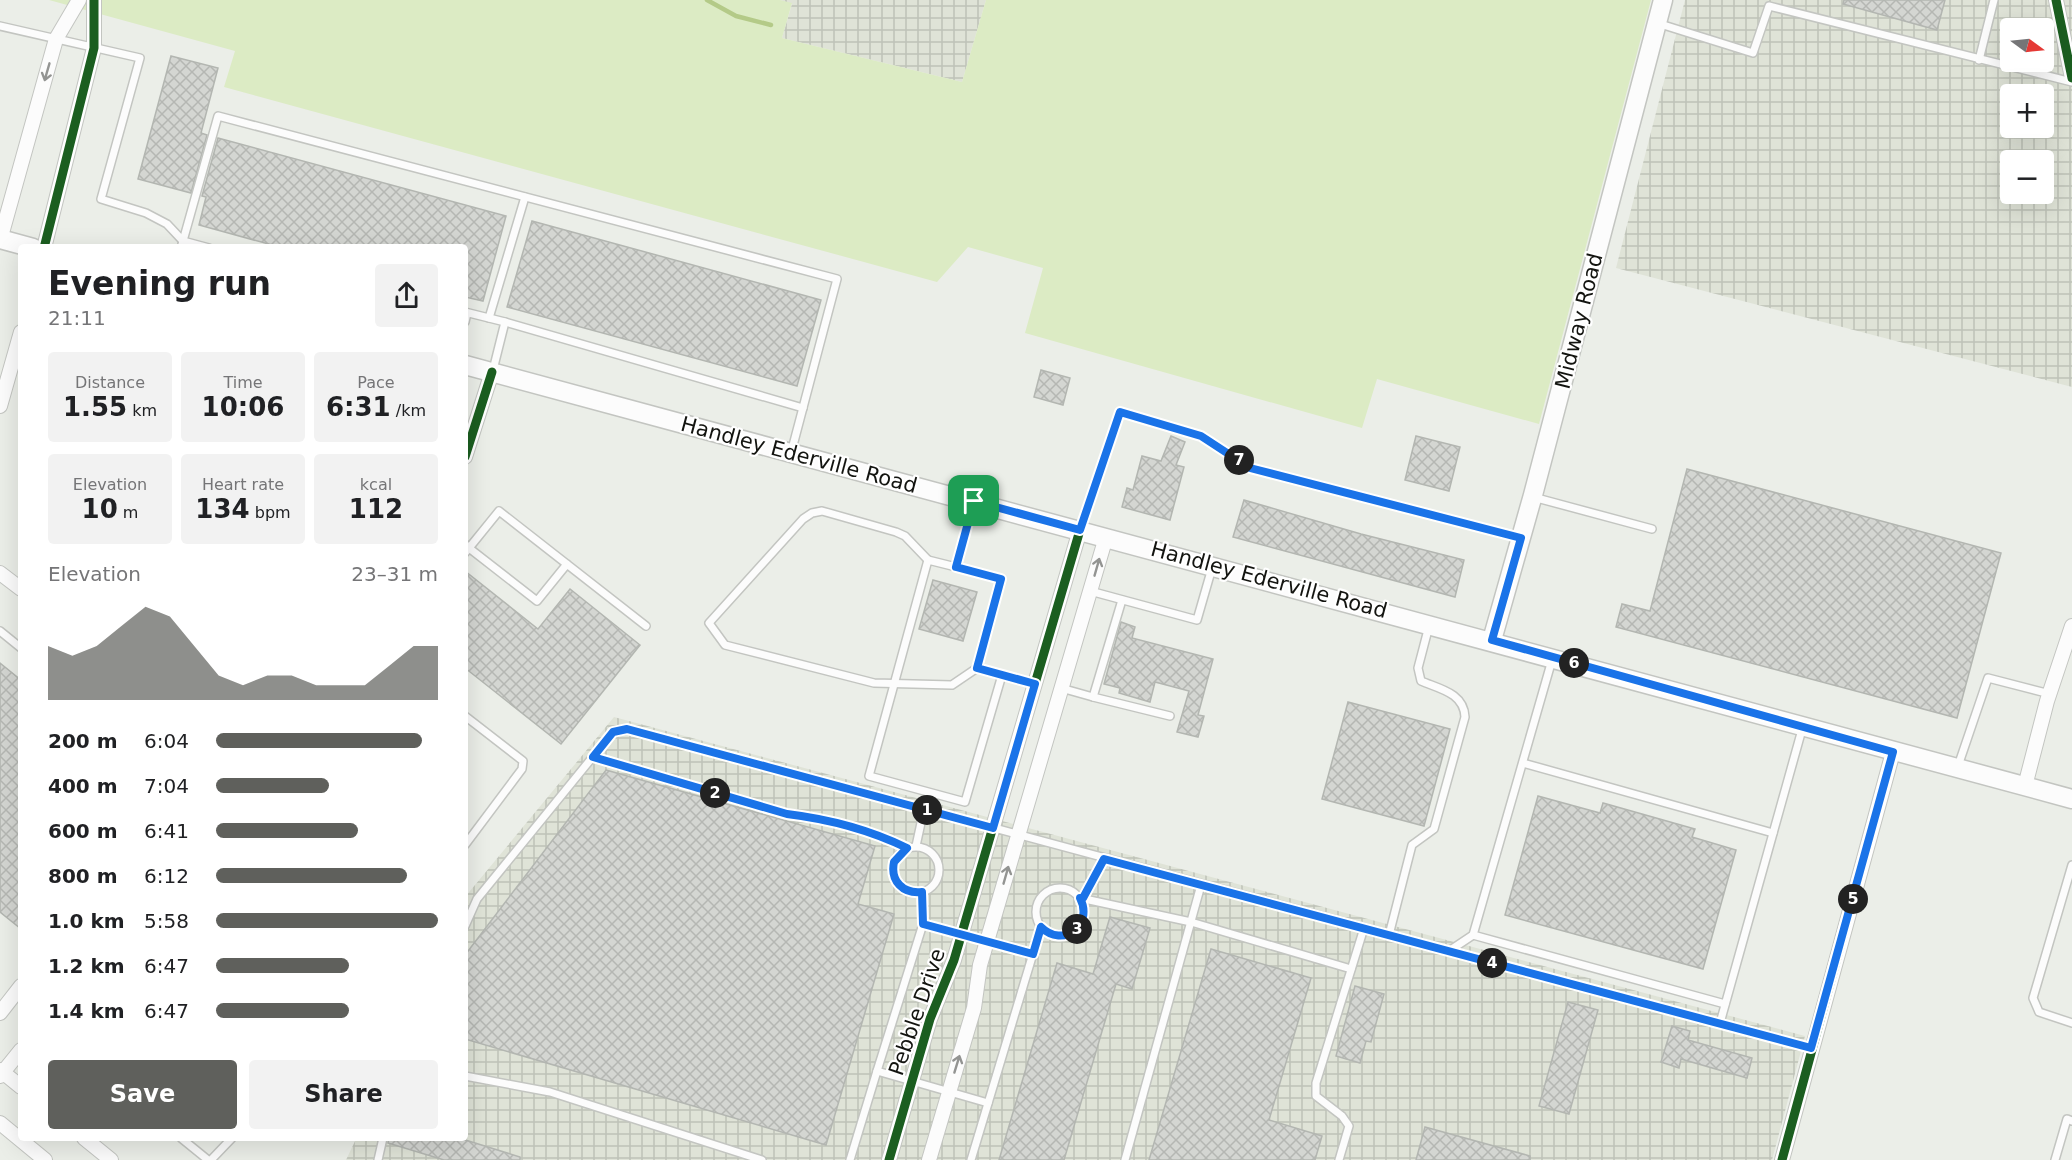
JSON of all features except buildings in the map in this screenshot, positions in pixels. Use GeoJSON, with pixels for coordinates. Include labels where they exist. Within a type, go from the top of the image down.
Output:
{"type":"FeatureCollection","features":[{"type":"Feature","properties":{"kind":"main road","name":"Midway Road"},"geometry":{"type":"LineString","coordinates":[[1492,640],[1533,497],[1663,0]]}},
{"type":"Feature","properties":{"kind":"main road"},"geometry":{"type":"LineString","coordinates":[[0,239],[18,244]]}},
{"type":"Feature","properties":{"kind":"main road","name":"Handley Ederville Road"},"geometry":{"type":"LineString","coordinates":[[468,366],[1492,640],[1893,752],[2072,799]]}},
{"type":"Feature","properties":{"kind":"street"},"geometry":{"type":"LineString","coordinates":[[0,239],[56,39],[79,0]]}},
{"type":"Feature","properties":{"kind":"street"},"geometry":{"type":"LineString","coordinates":[[45,244],[94,48],[94,0]]}},
{"type":"Feature","properties":{"kind":"street"},"geometry":{"type":"LineString","coordinates":[[2056,0],[2072,80]]}},
{"type":"Feature","properties":{"kind":"street"},"geometry":{"type":"LineString","coordinates":[[0,406],[18,343]]}},
{"type":"Feature","properties":{"kind":"street"},"geometry":{"type":"LineString","coordinates":[[468,448],[492,372]]}},
{"type":"Feature","properties":{"kind":"street","name":"Pebble Drive"},"geometry":{"type":"LineString","coordinates":[[889,1160],[930,1018],[961,935],[1080,530]]}},
{"type":"Feature","properties":{"kind":"street","name":"Pebble Drive"},"geometry":{"type":"LineString","coordinates":[[928,1160],[974,1008],[980,965],[1106,537]]}},
{"type":"Feature","properties":{"kind":"street"},"geometry":{"type":"LineString","coordinates":[[0,573],[18,588]]}},
{"type":"Feature","properties":{"kind":"street"},"geometry":{"type":"LineString","coordinates":[[2025,786],[2050,694],[2072,626]]}},
{"type":"Feature","properties":{"kind":"street"},"geometry":{"type":"LineString","coordinates":[[1051,628],[1077,635]]}},
{"type":"Feature","properties":{"kind":"street"},"geometry":{"type":"LineString","coordinates":[[1026,715],[1052,721]]}},
{"type":"Feature","properties":{"kind":"street"},"geometry":{"type":"LineString","coordinates":[[1782,1160],[1893,752]]}},
{"type":"Feature","properties":{"kind":"street"},"geometry":{"type":"LineString","coordinates":[[0,1013],[4,998],[18,988]]}},
{"type":"Feature","properties":{"kind":"street"},"geometry":{"type":"LineString","coordinates":[[18,1053],[1,1073],[18,1086]]}},
{"type":"Feature","properties":{"kind":"street"},"geometry":{"type":"LineString","coordinates":[[0,1123],[18,1140]]}},
{"type":"Feature","properties":{"kind":"street"},"geometry":{"type":"LineString","coordinates":[[20,1141],[38,1158]]}},
{"type":"Feature","properties":{"kind":"street"},"geometry":{"type":"LineString","coordinates":[[88,1141],[111,1160]]}},
{"type":"Feature","properties":{"kind":"lane"},"geometry":{"type":"LineString","coordinates":[[1979,60],[1994,0]]}},
{"type":"Feature","properties":{"kind":"lane"},"geometry":{"type":"LineString","coordinates":[[1657,23],[1753,53],[1769,6],[1979,60],[2072,80]]}},
{"type":"Feature","properties":{"kind":"lane"},"geometry":{"type":"LineString","coordinates":[[0,26],[140,58],[101,199],[146,213],[167,224],[182,244]]}},
{"type":"Feature","properties":{"kind":"lane"},"geometry":{"type":"LineString","coordinates":[[182,244],[218,116],[837,279],[791,453]]}},
{"type":"Feature","properties":{"kind":"lane"},"geometry":{"type":"LineString","coordinates":[[489,318],[525,197]]}},
{"type":"Feature","properties":{"kind":"lane"},"geometry":{"type":"LineString","coordinates":[[468,313],[803,408]]}},
{"type":"Feature","properties":{"kind":"lane"},"geometry":{"type":"LineString","coordinates":[[492,372],[505,322]]}},
{"type":"Feature","properties":{"kind":"lane"},"geometry":{"type":"LineString","coordinates":[[1080,530],[1120,412],[1201,436],[1250,468],[1521,538]]}},
{"type":"Feature","properties":{"kind":"lane"},"geometry":{"type":"LineString","coordinates":[[1533,497],[1652,529]]}},
{"type":"Feature","properties":{"kind":"lane"},"geometry":{"type":"LineString","coordinates":[[956,567],[974,501]]}},
{"type":"Feature","properties":{"kind":"lane"},"geometry":{"type":"LineString","coordinates":[[468,546],[500,511],[646,626]]}},
{"type":"Feature","properties":{"kind":"lane"},"geometry":{"type":"LineString","coordinates":[[822,512],[896,532],[905,536],[928,560],[1001,579],[977,668],[952,686],[874,683],[725,645],[709,623],[803,519],[812,513],[822,512]]}},
{"type":"Feature","properties":{"kind":"lane"},"geometry":{"type":"LineString","coordinates":[[468,550],[537,602],[567,564]]}},
{"type":"Feature","properties":{"kind":"lane"},"geometry":{"type":"LineString","coordinates":[[928,560],[869,776],[965,802],[1002,675]]}},
{"type":"Feature","properties":{"kind":"lane"},"geometry":{"type":"LineString","coordinates":[[1090,591],[1197,620],[1213,565]]}},
{"type":"Feature","properties":{"kind":"lane"},"geometry":{"type":"LineString","coordinates":[[1093,697],[1122,600]]}},
{"type":"Feature","properties":{"kind":"lane"},"geometry":{"type":"LineString","coordinates":[[1389,935],[1412,845],[1434,829],[1465,717],[1465,707],[1455,695],[1421,681],[1418,668],[1430,624]]}},
{"type":"Feature","properties":{"kind":"lane"},"geometry":{"type":"LineString","coordinates":[[0,631],[18,646]]}},
{"type":"Feature","properties":{"kind":"lane"},"geometry":{"type":"LineString","coordinates":[[1449,951],[1473,935],[1552,657]]}},
{"type":"Feature","properties":{"kind":"lane"},"geometry":{"type":"LineString","coordinates":[[977,668],[1035,684]]}},
{"type":"Feature","properties":{"kind":"lane"},"geometry":{"type":"LineString","coordinates":[[1957,768],[1988,678],[2050,694]]}},
{"type":"Feature","properties":{"kind":"lane"},"geometry":{"type":"LineString","coordinates":[[1061,688],[1170,717]]}},
{"type":"Feature","properties":{"kind":"lane"},"geometry":{"type":"LineString","coordinates":[[468,718],[523,761],[522,769],[468,841]]}},
{"type":"Feature","properties":{"kind":"lane"},"geometry":{"type":"LineString","coordinates":[[1720,1023],[1803,726]]}},
{"type":"Feature","properties":{"kind":"lane"},"geometry":{"type":"LineString","coordinates":[[468,919],[477,899],[613,732],[627,729],[1811,1048]]}},
{"type":"Feature","properties":{"kind":"lane"},"geometry":{"type":"LineString","coordinates":[[593,757],[787,814],[817,818],[857,829],[886,838],[907,848]]}},
{"type":"Feature","properties":{"kind":"lane"},"geometry":{"type":"LineString","coordinates":[[1523,763],[1773,833]]}},
{"type":"Feature","properties":{"kind":"lane"},"geometry":{"type":"LineString","coordinates":[[916,846],[924,809]]}},
{"type":"Feature","properties":{"kind":"lane"},"geometry":{"type":"LineString","coordinates":[[916,846],[930,851],[935,856],[939,870],[934,884],[922,892],[908,892],[897,883],[894,876],[894,862],[907,848],[916,846]]}},
{"type":"Feature","properties":{"kind":"lane"},"geometry":{"type":"LineString","coordinates":[[1104,859],[1081,898],[1085,912],[1075,931],[1061,936],[1047,932],[1041,927],[1036,913],[1041,898],[1053,889],[1068,889],[1081,898],[1191,922],[1351,969]]}},
{"type":"Feature","properties":{"kind":"lane"},"geometry":{"type":"LineString","coordinates":[[2072,866],[2033,998],[2039,1012],[2072,1023]]}},
{"type":"Feature","properties":{"kind":"lane"},"geometry":{"type":"LineString","coordinates":[[1125,1160],[1201,885]]}},
{"type":"Feature","properties":{"kind":"lane"},"geometry":{"type":"LineString","coordinates":[[850,1160],[923,924],[922,892]]}},
{"type":"Feature","properties":{"kind":"lane"},"geometry":{"type":"LineString","coordinates":[[923,924],[1033,954]]}},
{"type":"Feature","properties":{"kind":"lane"},"geometry":{"type":"LineString","coordinates":[[971,1160],[1041,927]]}},
{"type":"Feature","properties":{"kind":"lane"},"geometry":{"type":"LineString","coordinates":[[1340,1160],[1349,1126],[1342,1116],[1316,1096],[1316,1083],[1364,928]]}},
{"type":"Feature","properties":{"kind":"lane"},"geometry":{"type":"LineString","coordinates":[[1473,935],[1725,1004]]}},
{"type":"Feature","properties":{"kind":"lane"},"geometry":{"type":"LineString","coordinates":[[877,1071],[988,1103]]}},
{"type":"Feature","properties":{"kind":"lane"},"geometry":{"type":"LineString","coordinates":[[468,1077],[550,1092],[762,1160]]}},
{"type":"Feature","properties":{"kind":"lane"},"geometry":{"type":"LineString","coordinates":[[2055,1160],[2067,1119],[2072,1120]]}},
{"type":"Feature","properties":{"kind":"lane"},"geometry":{"type":"LineString","coordinates":[[185,1141],[209,1160],[229,1141]]}},
{"type":"Feature","properties":{"kind":"lane"},"geometry":{"type":"LineString","coordinates":[[378,1160],[382,1141]]}},
{"type":"Feature","properties":{"kind":"shaded area"},"geometry":{"type":"Polygon","coordinates":[[[780,0],[986,0],[962,82],[782,38],[792,4],[780,0]]]}},
{"type":"Feature","properties":{"kind":"shaded area"},"geometry":{"type":"Polygon","coordinates":[[[1685,0],[2072,0],[2072,387],[1616,268],[1685,0]]]}},
{"type":"Feature","properties":{"kind":"shaded area"},"geometry":{"type":"Polygon","coordinates":[[[614,717],[1805,1036],[1772,1160],[346,1160],[355,1141],[468,1141],[468,893],[614,717]]]}},
{"type":"Feature","properties":{"kind":"green space"},"geometry":{"type":"Polygon","coordinates":[[[49,0],[780,0],[792,3],[782,38],[962,82],[986,0],[1651,0],[1539,424],[1377,379],[1362,428],[1025,333],[1043,268],[968,247],[937,282],[224,87],[235,51],[49,0]]]}},
{"type":"Feature","properties":{"kind":"waterway"},"geometry":{"type":"LineString","coordinates":[[707,0],[736,16],[771,25]]}},
{"type":"Feature","properties":{"kind":"cycle path"},"geometry":{"type":"LineString","coordinates":[[45,244],[94,48],[94,0]]}},
{"type":"Feature","properties":{"kind":"cycle path"},"geometry":{"type":"LineString","coordinates":[[2056,0],[2072,78]]}},
{"type":"Feature","properties":{"kind":"cycle path"},"geometry":{"type":"LineString","coordinates":[[468,448],[492,372]]}},
{"type":"Feature","properties":{"kind":"cycle path"},"geometry":{"type":"LineString","coordinates":[[889,1160],[930,1019],[954,960],[1080,530]]}},
{"type":"Feature","properties":{"kind":"cycle path"},"geometry":{"type":"LineString","coordinates":[[1782,1160],[1893,752]]}},
{"type":"Feature","properties":{"kind":"route"},"geometry":{"type":"LineString","coordinates":[[1120,412],[1201,436],[1250,468],[1521,538],[1492,640],[1893,752],[1811,1048],[1104,859],[1083,898],[1080,898],[1085,912],[1080,926],[1068,935],[1061,936],[1047,932],[1041,927],[1033,954],[923,924],[922,892],[908,892],[902,888],[897,883],[892,869],[897,856],[907,848],[886,838],[817,818],[787,814],[593,757],[613,732],[627,729],[993,828],[1035,684],[977,668],[1001,579],[956,567],[974,501],[1080,530],[1120,412]]}}]}
